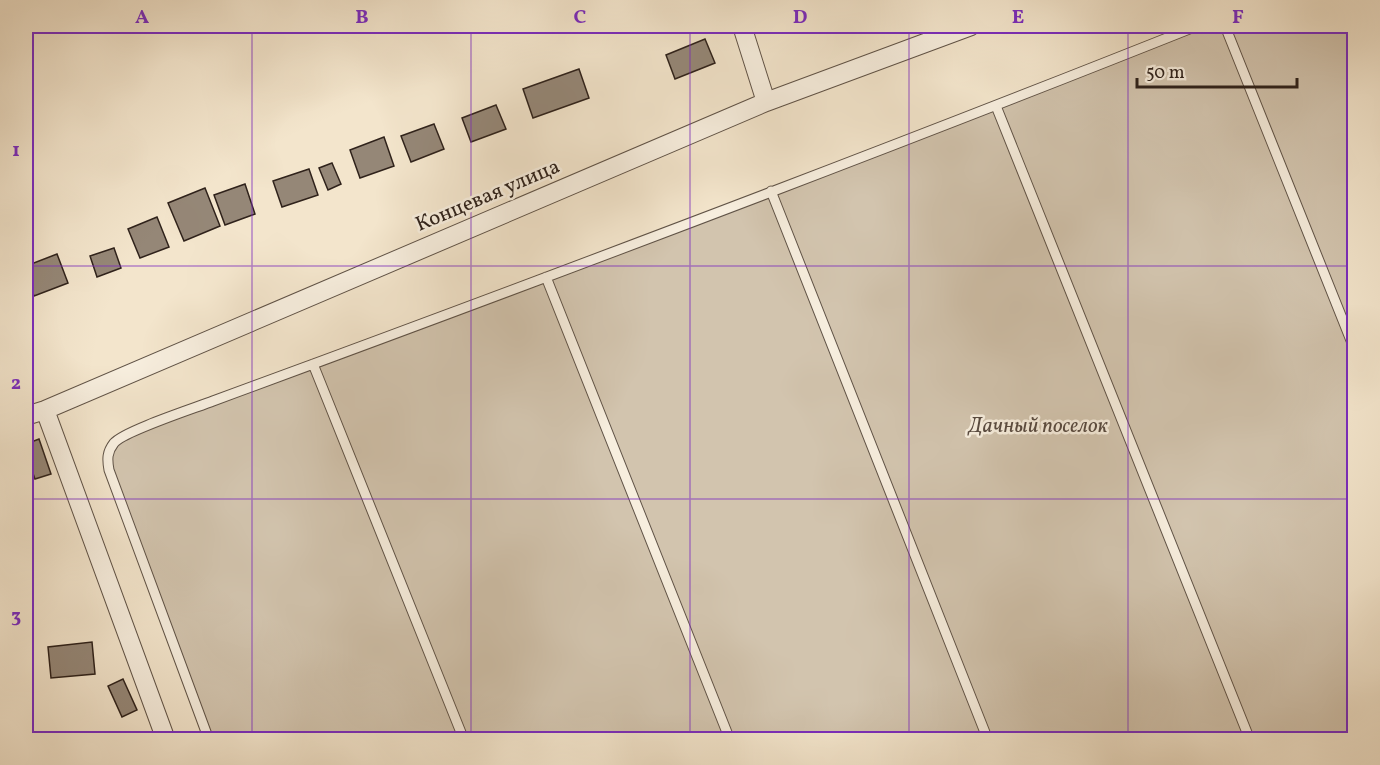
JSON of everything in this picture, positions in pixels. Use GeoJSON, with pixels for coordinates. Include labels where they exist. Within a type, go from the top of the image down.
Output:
{"type":"FeatureCollection","features":[{"type":"Feature","properties":{"kind":"street"},"geometry":{"type":"LineString","coordinates":[[742,26],[766,102]]}},
{"type":"Feature","properties":{"kind":"street","name":"Концевая улица"},"geometry":{"type":"LineString","coordinates":[[26,416],[45,410],[766,102],[971,26]]}},
{"type":"Feature","properties":{"kind":"street"},"geometry":{"type":"LineString","coordinates":[[45,410],[166,740]]}},
{"type":"Feature","properties":{"kind":"lane"},"geometry":{"type":"LineString","coordinates":[[209,740],[109,470],[107,455],[116,440],[161,420],[996,106],[1197,26]]}},
{"type":"Feature","properties":{"kind":"lane"},"geometry":{"type":"LineString","coordinates":[[1225,26],[1354,348]]}},
{"type":"Feature","properties":{"kind":"lane"},"geometry":{"type":"LineString","coordinates":[[996,106],[1250,740]]}},
{"type":"Feature","properties":{"kind":"lane"},"geometry":{"type":"LineString","coordinates":[[771,191],[988,740]]}},
{"type":"Feature","properties":{"kind":"lane"},"geometry":{"type":"LineString","coordinates":[[546,277],[730,740]]}},
{"type":"Feature","properties":{"kind":"lane"},"geometry":{"type":"LineString","coordinates":[[314,364],[464,740]]}},
{"type":"Feature","properties":{"kind":"green space","name":"Дачный поселок"},"geometry":{"type":"Polygon","coordinates":[[[1197,26],[1354,26],[1354,739],[209,739],[109,470],[116,440],[1197,26]]]}},
{"type":"Feature","properties":{"kind":"building"},"geometry":{"type":"Polygon","coordinates":[[[773,26],[797,26],[775,33],[773,26]]]}},
{"type":"Feature","properties":{"kind":"building"},"geometry":{"type":"Polygon","coordinates":[[[705,39],[715,63],[675,79],[666,55],[705,39]]]}},
{"type":"Feature","properties":{"kind":"building"},"geometry":{"type":"Polygon","coordinates":[[[579,69],[589,98],[533,118],[523,89],[579,69]]]}},
{"type":"Feature","properties":{"kind":"building"},"geometry":{"type":"Polygon","coordinates":[[[496,105],[506,129],[471,142],[462,118],[496,105]]]}},
{"type":"Feature","properties":{"kind":"building"},"geometry":{"type":"Polygon","coordinates":[[[434,124],[444,149],[411,162],[401,136],[434,124]]]}},
{"type":"Feature","properties":{"kind":"building"},"geometry":{"type":"Polygon","coordinates":[[[384,137],[394,166],[360,178],[350,150],[384,137]]]}},
{"type":"Feature","properties":{"kind":"building"},"geometry":{"type":"Polygon","coordinates":[[[332,163],[341,184],[328,190],[319,168],[332,163]]]}},
{"type":"Feature","properties":{"kind":"building"},"geometry":{"type":"Polygon","coordinates":[[[309,169],[318,195],[282,207],[273,181],[309,169]]]}},
{"type":"Feature","properties":{"kind":"building"},"geometry":{"type":"Polygon","coordinates":[[[245,184],[255,214],[225,225],[214,195],[245,184]]]}},
{"type":"Feature","properties":{"kind":"building"},"geometry":{"type":"Polygon","coordinates":[[[205,188],[220,226],[184,241],[168,203],[205,188]]]}},
{"type":"Feature","properties":{"kind":"building"},"geometry":{"type":"Polygon","coordinates":[[[157,217],[169,247],[140,258],[128,229],[157,217]]]}},
{"type":"Feature","properties":{"kind":"building"},"geometry":{"type":"Polygon","coordinates":[[[114,248],[121,268],[97,277],[90,256],[114,248]]]}},
{"type":"Feature","properties":{"kind":"building"},"geometry":{"type":"Polygon","coordinates":[[[57,254],[68,283],[34,296],[26,274],[26,266],[57,254]]]}},
{"type":"Feature","properties":{"kind":"building"},"geometry":{"type":"Polygon","coordinates":[[[39,439],[51,474],[35,479],[26,454],[26,444],[39,439]]]}},
{"type":"Feature","properties":{"kind":"building"},"geometry":{"type":"Polygon","coordinates":[[[92,642],[95,674],[51,678],[48,647],[92,642]]]}},
{"type":"Feature","properties":{"kind":"building"},"geometry":{"type":"Polygon","coordinates":[[[123,679],[137,710],[122,717],[108,686],[123,679]]]}}]}
